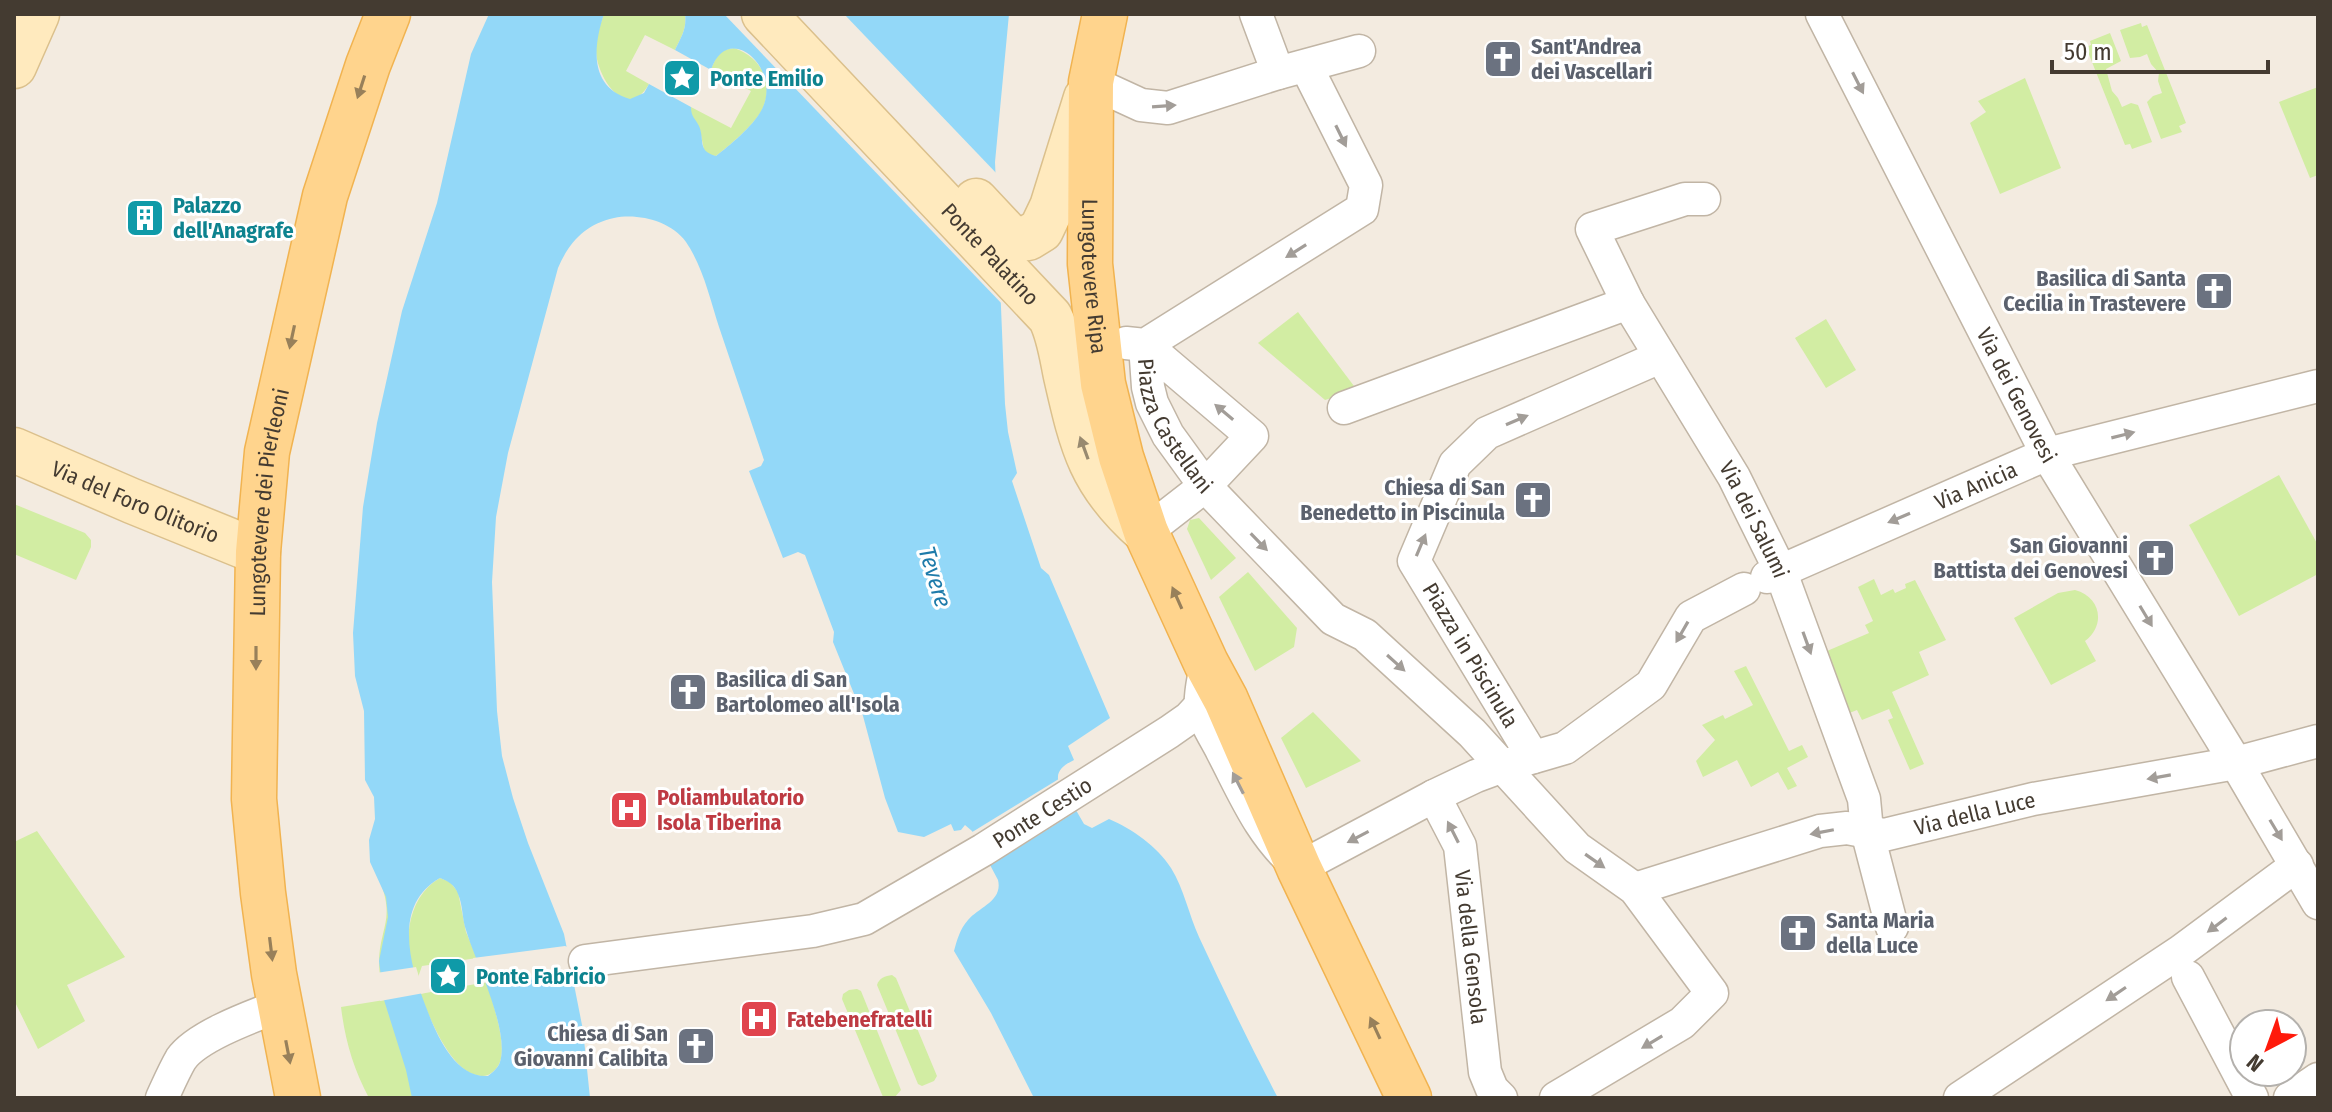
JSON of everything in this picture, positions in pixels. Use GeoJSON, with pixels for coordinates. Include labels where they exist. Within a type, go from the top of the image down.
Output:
{"type":"FeatureCollection","features":[{"type":"Feature","properties":{"kind":"main road"},"geometry":{"type":"LineString","coordinates":[[14,66],[37,14]]}},
{"type":"Feature","properties":{"kind":"main road","name":"Lungotevere dei Pierleoni"},"geometry":{"type":"LineString","coordinates":[[298,1098],[279,1006],[254,799],[258,552],[267,452],[325,196],[388,14]]}},
{"type":"Feature","properties":{"kind":"main road","name":"Ponte Palatino"},"geometry":{"type":"LineString","coordinates":[[764,14],[1041,306],[1052,321],[1078,431],[1089,460],[1115,501],[1146,532]]}},
{"type":"Feature","properties":{"kind":"main road","name":"Ponte Palatino"},"geometry":{"type":"LineString","coordinates":[[798,14],[1006,233],[1020,240],[1037,233],[1047,220],[1091,82]]}},
{"type":"Feature","properties":{"kind":"main road","name":"Lungotevere Ripa"},"geometry":{"type":"LineString","coordinates":[[1105,14],[1091,82],[1090,264],[1103,384],[1110,414],[1146,532],[1211,689],[1409,1098]]}},
{"type":"Feature","properties":{"kind":"main road","name":"Via del Foro Olitorio"},"geometry":{"type":"LineString","coordinates":[[14,450],[258,552]]}},
{"type":"Feature","properties":{"kind":"street"},"geometry":{"type":"LineString","coordinates":[[1145,345],[1362,209],[1366,185],[1256,14]]}},
{"type":"Feature","properties":{"kind":"street","name":"Via dei Genovesi"},"geometry":{"type":"LineString","coordinates":[[1822,14],[2047,454],[2318,903]]}},
{"type":"Feature","properties":{"kind":"street"},"geometry":{"type":"LineString","coordinates":[[1091,82],[1141,105],[1168,108],[1359,51]]}},
{"type":"Feature","properties":{"kind":"street","name":"Via dei Salumi"},"geometry":{"type":"LineString","coordinates":[[1704,199],[1685,199],[1592,229],[1628,303],[1734,477],[1764,578],[1864,799],[1867,831],[1892,927]]}},
{"type":"Feature","properties":{"kind":"street"},"geometry":{"type":"LineString","coordinates":[[1344,408],[1628,303]]}},
{"type":"Feature","properties":{"kind":"street","name":"Piazza Castellani"},"geometry":{"type":"LineString","coordinates":[[1098,339],[1145,345],[1252,436],[1205,486],[1168,435],[1156,412],[1148,387],[1145,345]]}},
{"type":"Feature","properties":{"kind":"street","name":"Piazza in Piscinula"},"geometry":{"type":"LineString","coordinates":[[1556,1098],[1682,1023],[1712,993],[1635,889],[1577,848],[1539,807],[1414,561],[1455,464],[1487,433],[1660,357]]}},
{"type":"Feature","properties":{"kind":"street","name":"Via Anicia"},"geometry":{"type":"LineString","coordinates":[[1518,761],[1565,748],[1651,685],[1691,617],[1764,578],[2047,454],[2318,386]]}},
{"type":"Feature","properties":{"kind":"street"},"geometry":{"type":"LineString","coordinates":[[1146,532],[1205,486]]}},
{"type":"Feature","properties":{"kind":"street","name":"Piazza in Piscinula"},"geometry":{"type":"LineString","coordinates":[[1205,486],[1333,619],[1365,635],[1472,733],[1518,761]]}},
{"type":"Feature","properties":{"kind":"street","name":"Ponte Cestio"},"geometry":{"type":"LineString","coordinates":[[585,961],[813,931],[851,923],[878,913],[1169,732],[1189,718],[1211,689]]}},
{"type":"Feature","properties":{"kind":"street","name":"Via della Luce"},"geometry":{"type":"LineString","coordinates":[[1635,889],[1820,831],[1847,828],[1884,835],[2033,799],[2236,763],[2318,741]]}},
{"type":"Feature","properties":{"kind":"street"},"geometry":{"type":"LineString","coordinates":[[1299,868],[1434,796],[1518,761]]}},
{"type":"Feature","properties":{"kind":"street","name":"Via della Gensola"},"geometry":{"type":"LineString","coordinates":[[1434,796],[1460,846],[1485,1072],[1492,1089],[1501,1098]]}},
{"type":"Feature","properties":{"kind":"street"},"geometry":{"type":"LineString","coordinates":[[1960,1098],[2185,964],[2297,865]]}},
{"type":"Feature","properties":{"kind":"street"},"geometry":{"type":"LineString","coordinates":[[2185,964],[2252,1098]]}},
{"type":"Feature","properties":{"kind":"street"},"geometry":{"type":"LineString","coordinates":[[162,1098],[183,1056],[193,1047],[234,1024],[279,1006]]}},
{"type":"Feature","properties":{"kind":"street"},"geometry":{"type":"LineString","coordinates":[[2290,1098],[2318,1079]]}},
{"type":"Feature","properties":{"kind":"green space"},"geometry":{"type":"Polygon","coordinates":[[[604,14],[685,14],[684,29],[675,50],[645,35],[626,71],[649,84],[632,99],[623,98],[607,84],[598,62],[596,42],[604,14]]]}},
{"type":"Feature","properties":{"kind":"green space"},"geometry":{"type":"Polygon","coordinates":[[[2141,23],[2142,27],[2147,25],[2186,123],[2179,126],[2182,132],[2161,139],[2147,102],[2162,93],[2159,73],[2147,54],[2130,58],[2120,30],[2141,23]]]}},
{"type":"Feature","properties":{"kind":"green space"},"geometry":{"type":"Polygon","coordinates":[[[2110,33],[2121,61],[2106,69],[2112,91],[2122,107],[2131,103],[2138,105],[2152,142],[2132,149],[2130,144],[2125,145],[2086,47],[2091,45],[2090,41],[2110,33]]]}},
{"type":"Feature","properties":{"kind":"green space"},"geometry":{"type":"Polygon","coordinates":[[[734,48],[752,58],[763,72],[766,100],[758,116],[741,135],[716,156],[709,155],[704,150],[700,130],[691,116],[691,107],[731,128],[751,91],[711,70],[719,54],[734,48]]]}},
{"type":"Feature","properties":{"kind":"green space"},"geometry":{"type":"Polygon","coordinates":[[[2025,78],[2061,168],[2000,194],[1970,123],[1986,112],[1978,101],[2025,78]]]}},
{"type":"Feature","properties":{"kind":"green space"},"geometry":{"type":"Polygon","coordinates":[[[2318,87],[2318,175],[2310,178],[2279,102],[2318,87]]]}},
{"type":"Feature","properties":{"kind":"green space"},"geometry":{"type":"Polygon","coordinates":[[[1298,312],[1357,390],[1325,400],[1258,343],[1298,312]]]}},
{"type":"Feature","properties":{"kind":"green space"},"geometry":{"type":"Polygon","coordinates":[[[1826,319],[1856,370],[1826,388],[1795,338],[1826,319]]]}},
{"type":"Feature","properties":{"kind":"green space"},"geometry":{"type":"Polygon","coordinates":[[[2279,475],[2318,545],[2318,574],[2239,616],[2189,525],[2279,475]]]}},
{"type":"Feature","properties":{"kind":"green space"},"geometry":{"type":"Polygon","coordinates":[[[14,504],[85,533],[91,540],[91,547],[76,580],[14,554],[14,504]]]}},
{"type":"Feature","properties":{"kind":"green space"},"geometry":{"type":"Polygon","coordinates":[[[1199,518],[1236,558],[1211,580],[1187,529],[1190,520],[1199,518]]]}},
{"type":"Feature","properties":{"kind":"green space"},"geometry":{"type":"Polygon","coordinates":[[[1248,572],[1297,628],[1294,647],[1255,671],[1219,597],[1248,572]]]}},
{"type":"Feature","properties":{"kind":"green space"},"geometry":{"type":"Polygon","coordinates":[[[1874,579],[1881,595],[1893,589],[1895,593],[1915,580],[1946,640],[1919,652],[1929,675],[1892,692],[1924,764],[1910,770],[1888,720],[1893,718],[1889,709],[1862,720],[1857,710],[1842,716],[1820,654],[1869,633],[1865,625],[1873,621],[1858,587],[1874,579]]]}},
{"type":"Feature","properties":{"kind":"green space"},"geometry":{"type":"Polygon","coordinates":[[[2075,590],[2090,599],[2098,612],[2096,627],[2085,641],[2096,661],[2051,685],[2014,618],[2058,593],[2075,590]]]}},
{"type":"Feature","properties":{"kind":"green space"},"geometry":{"type":"Polygon","coordinates":[[[1746,666],[1789,751],[1802,745],[1808,757],[1787,768],[1797,786],[1788,790],[1778,772],[1751,787],[1737,760],[1703,777],[1696,761],[1715,740],[1702,725],[1723,715],[1725,719],[1753,705],[1734,671],[1746,666]]]}},
{"type":"Feature","properties":{"kind":"green space"},"geometry":{"type":"Polygon","coordinates":[[[1313,712],[1361,761],[1306,788],[1281,738],[1313,712]]]}},
{"type":"Feature","properties":{"kind":"green space"},"geometry":{"type":"Polygon","coordinates":[[[37,831],[125,957],[67,985],[85,1021],[38,1049],[14,1000],[14,842],[37,831]]]}},
{"type":"Feature","properties":{"kind":"green space"},"geometry":{"type":"Polygon","coordinates":[[[440,878],[450,882],[458,892],[466,932],[477,958],[422,966],[416,983],[408,940],[413,911],[428,887],[440,878]]]}},
{"type":"Feature","properties":{"kind":"green space"},"geometry":{"type":"Polygon","coordinates":[[[380,881],[391,893],[414,1098],[369,1098],[354,1065],[341,1007],[384,1000],[379,962],[387,915],[380,881]]]}},
{"type":"Feature","properties":{"kind":"green space"},"geometry":{"type":"Polygon","coordinates":[[[892,975],[896,978],[937,1076],[934,1081],[922,1086],[918,1084],[877,985],[883,978],[892,975]]]}},
{"type":"Feature","properties":{"kind":"green space"},"geometry":{"type":"Polygon","coordinates":[[[487,982],[498,1022],[502,1054],[495,1070],[481,1076],[470,1073],[451,1056],[420,994],[487,982]]]}},
{"type":"Feature","properties":{"kind":"green space"},"geometry":{"type":"Polygon","coordinates":[[[849,990],[861,991],[901,1090],[894,1098],[883,1097],[842,999],[849,990]]]}},
{"type":"Feature","properties":{"kind":"water","name":"Tevere"},"geometry":{"type":"Polygon","coordinates":[[[489,14],[604,14],[597,52],[601,76],[607,85],[630,99],[644,93],[649,84],[691,107],[704,148],[716,156],[761,111],[766,95],[765,80],[751,56],[740,50],[729,49],[719,55],[711,70],[675,50],[684,29],[685,14],[1009,14],[995,162],[1005,404],[1017,473],[1012,481],[1041,568],[1049,575],[1110,718],[1068,746],[1074,760],[1065,765],[1058,779],[1084,824],[1092,828],[1109,819],[1118,823],[1151,845],[1171,868],[1199,937],[1278,1098],[1034,1098],[991,1013],[954,951],[965,923],[994,898],[999,887],[998,880],[972,831],[965,825],[961,830],[954,831],[951,824],[924,837],[898,832],[885,798],[863,716],[833,642],[834,632],[805,555],[798,552],[783,558],[749,471],[761,466],[764,460],[697,262],[686,242],[672,229],[653,220],[623,217],[604,221],[587,230],[573,242],[558,268],[508,453],[496,517],[492,582],[497,711],[502,756],[528,843],[564,934],[583,1030],[590,1098],[412,1098],[384,1000],[379,961],[388,917],[386,897],[370,862],[374,797],[365,780],[364,711],[355,676],[353,633],[363,507],[377,423],[402,311],[437,203],[471,54],[489,14]],[[440,878],[425,890],[415,904],[410,920],[409,937],[415,973],[430,1018],[448,1052],[465,1070],[488,1076],[500,1062],[502,1048],[496,1014],[466,930],[460,898],[453,886],[440,878]]]}},
{"type":"Feature","properties":{"kind":"pier"},"geometry":{"type":"Polygon","coordinates":[[[724,14],[844,14],[999,176],[1004,306],[724,14]]]}},
{"type":"Feature","properties":{"kind":"pier"},"geometry":{"type":"Polygon","coordinates":[[[1062,777],[1080,809],[988,867],[969,834],[1062,777]]]}},
{"type":"Feature","properties":{"kind":"pier"},"geometry":{"type":"Polygon","coordinates":[[[565,946],[570,948],[576,972],[483,983],[473,958],[565,946]]]}},
{"type":"Feature","properties":{"kind":"pier"},"geometry":{"type":"Polygon","coordinates":[[[416,967],[424,993],[380,1001],[376,973],[416,967]]]}},
{"type":"Feature","properties":{"kind":"place","name":"Sant'Andrea dei Vascellari"},"geometry":{"type":"Point","coordinates":[1503,59]}},
{"type":"Feature","properties":{"kind":"place","name":"Ponte Emilio"},"geometry":{"type":"Point","coordinates":[682,78]}},
{"type":"Feature","properties":{"kind":"place","name":"Palazzo dell'Anagrafe"},"geometry":{"type":"Point","coordinates":[145,218]}},
{"type":"Feature","properties":{"kind":"place","name":"Basilica di Santa Cecilia in Trastevere"},"geometry":{"type":"Point","coordinates":[2214,291]}},
{"type":"Feature","properties":{"kind":"place","name":"Chiesa di San Benedetto in Piscinula"},"geometry":{"type":"Point","coordinates":[1533,500]}},
{"type":"Feature","properties":{"kind":"place","name":"San Giovanni Battista dei Genovesi"},"geometry":{"type":"Point","coordinates":[2156,558]}},
{"type":"Feature","properties":{"kind":"place","name":"Basilica di San Bartolomeo all'Isola"},"geometry":{"type":"Point","coordinates":[688,692]}},
{"type":"Feature","properties":{"kind":"place","name":"Poliambulatorio Isola Tiberina"},"geometry":{"type":"Point","coordinates":[629,810]}},
{"type":"Feature","properties":{"kind":"place","name":"Santa Maria della Luce"},"geometry":{"type":"Point","coordinates":[1798,933]}},
{"type":"Feature","properties":{"kind":"place","name":"Ponte Fabricio"},"geometry":{"type":"Point","coordinates":[448,976]}},
{"type":"Feature","properties":{"kind":"place","name":"Fatebenefratelli"},"geometry":{"type":"Point","coordinates":[759,1019]}},
{"type":"Feature","properties":{"kind":"place","name":"Chiesa di San Giovanni Calibita"},"geometry":{"type":"Point","coordinates":[696,1046]}}]}
